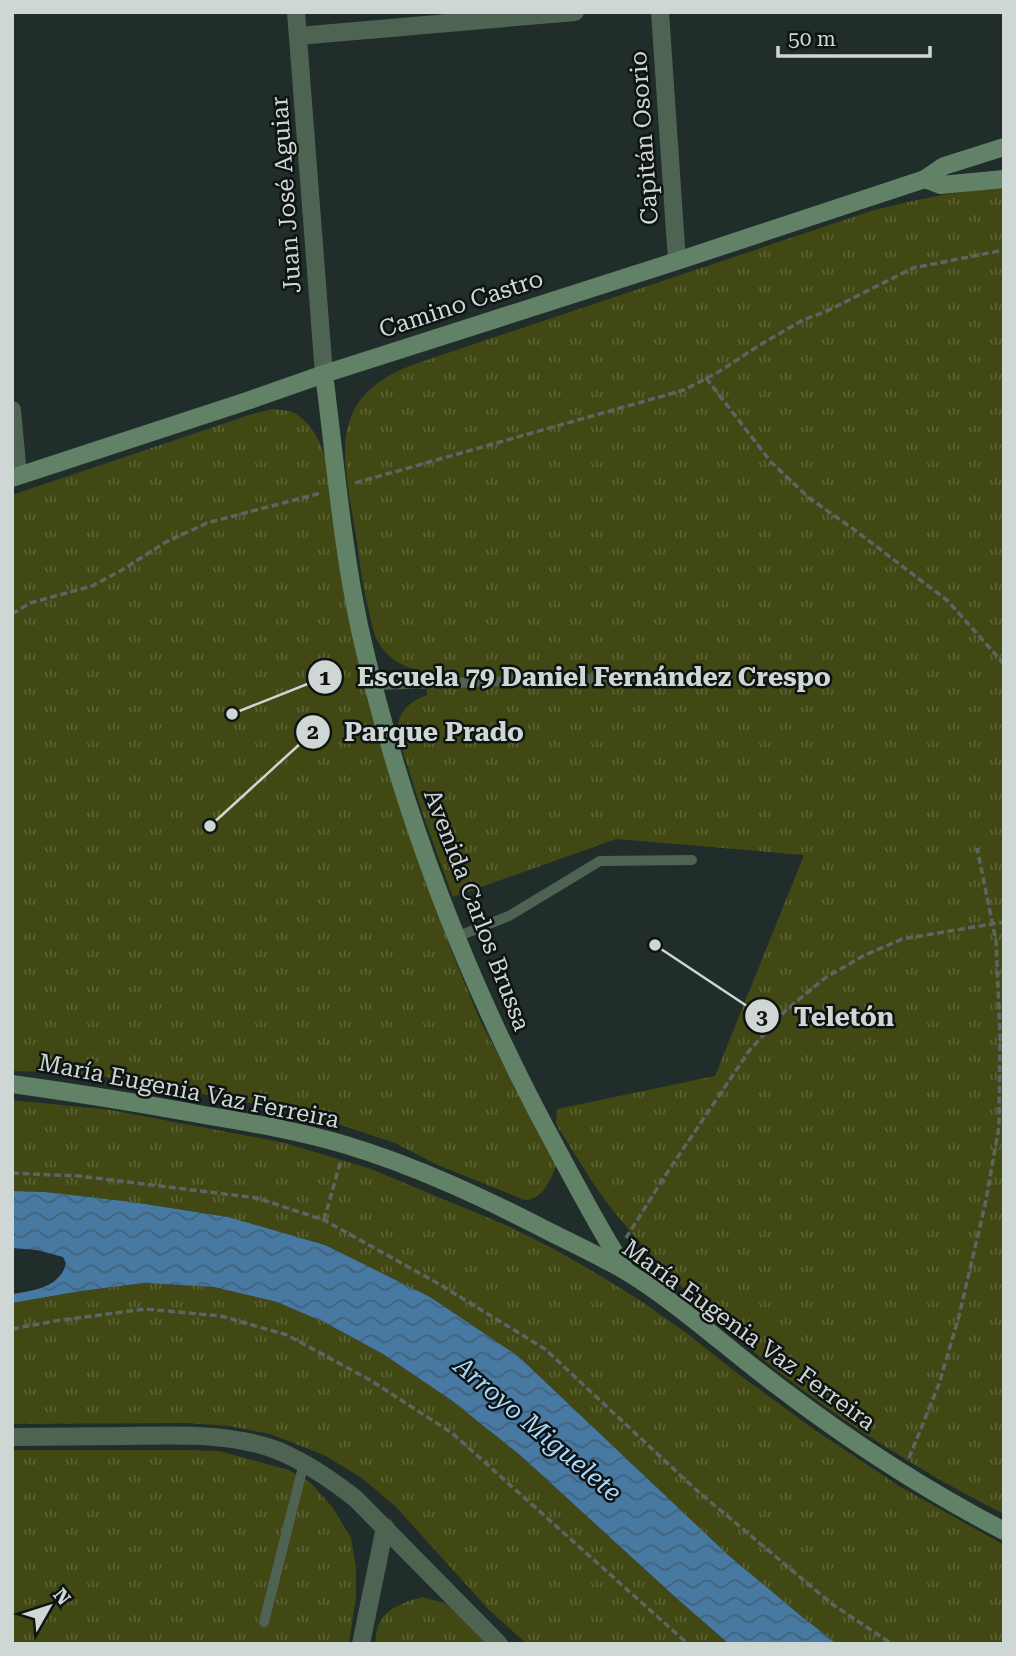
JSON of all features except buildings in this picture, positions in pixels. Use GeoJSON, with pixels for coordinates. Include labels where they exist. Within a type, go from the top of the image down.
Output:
{"type":"FeatureCollection","features":[{"type":"Feature","properties":{"kind":"street","name":"Juan José Aguiar"},"geometry":{"type":"LineString","coordinates":[[296,12],[324,374]]}},
{"type":"Feature","properties":{"kind":"street"},"geometry":{"type":"LineString","coordinates":[[298,36],[575,12]]}},
{"type":"Feature","properties":{"kind":"street","name":"Capitán Osorio"},"geometry":{"type":"LineString","coordinates":[[660,12],[677,261]]}},
{"type":"Feature","properties":{"kind":"street","name":"Camino Castro"},"geometry":{"type":"LineString","coordinates":[[15,477],[925,179],[944,166],[1004,147]]}},
{"type":"Feature","properties":{"kind":"street","name":"Camino Castro"},"geometry":{"type":"LineString","coordinates":[[925,179],[941,186],[1004,179]]}},
{"type":"Feature","properties":{"kind":"street","name":"Avenida Carlos Brussa"},"geometry":{"type":"LineString","coordinates":[[324,374],[349,570],[360,628],[373,685],[408,805],[481,999],[528,1097],[628,1273]]}},
{"type":"Feature","properties":{"kind":"street"},"geometry":{"type":"LineString","coordinates":[[12,410],[15,477]]}},
{"type":"Feature","properties":{"kind":"street","name":"María Eugenia Vaz Ferreira"},"geometry":{"type":"LineString","coordinates":[[12,1083],[262,1125],[345,1144],[421,1172],[509,1210],[628,1273],[781,1388],[902,1474],[1004,1531]]}},
{"type":"Feature","properties":{"kind":"street"},"geometry":{"type":"LineString","coordinates":[[12,1437],[180,1435],[215,1437],[277,1451],[304,1463],[348,1492],[499,1644]]}},
{"type":"Feature","properties":{"kind":"street"},"geometry":{"type":"LineString","coordinates":[[361,1644],[385,1527]]}},
{"type":"Feature","properties":{"kind":"lane"},"geometry":{"type":"LineString","coordinates":[[373,685],[698,676]]}},
{"type":"Feature","properties":{"kind":"lane"},"geometry":{"type":"LineString","coordinates":[[456,937],[509,916],[600,861],[692,860]]}},
{"type":"Feature","properties":{"kind":"lane"},"geometry":{"type":"LineString","coordinates":[[264,1622],[304,1463]]}},
{"type":"Feature","properties":{"kind":"path"},"geometry":{"type":"LineString","coordinates":[[12,614],[30,603],[92,586],[166,542],[207,523],[684,390],[803,320],[827,311],[913,268],[1004,250]]}},
{"type":"Feature","properties":{"kind":"path"},"geometry":{"type":"LineString","coordinates":[[706,378],[771,462],[808,497],[856,530],[948,601],[1004,664]]}},
{"type":"Feature","properties":{"kind":"path"},"geometry":{"type":"LineString","coordinates":[[902,1474],[939,1384],[959,1316],[985,1205],[999,1127],[1000,1034],[996,941],[977,848]]}},
{"type":"Feature","properties":{"kind":"path"},"geometry":{"type":"LineString","coordinates":[[615,1254],[749,1051],[785,1011],[825,978],[863,956],[902,939],[1004,922]]}},
{"type":"Feature","properties":{"kind":"path"},"geometry":{"type":"LineString","coordinates":[[324,1220],[345,1144]]}},
{"type":"Feature","properties":{"kind":"path"},"geometry":{"type":"LineString","coordinates":[[12,1173],[79,1176],[257,1198],[324,1220],[439,1284],[545,1349],[694,1489],[832,1604],[892,1644]]}},
{"type":"Feature","properties":{"kind":"path"},"geometry":{"type":"LineString","coordinates":[[12,1329],[145,1309],[221,1316],[287,1335],[370,1380],[452,1433],[688,1644]]}},
{"type":"Feature","properties":{"kind":"green space"},"geometry":{"type":"Polygon","coordinates":[[[1004,187],[1004,1514],[897,1454],[845,1420],[745,1344],[655,1259],[615,1213],[559,1129],[556,1123],[557,1109],[715,1076],[804,855],[616,839],[453,897],[399,736],[399,719],[404,710],[412,702],[427,695],[426,673],[405,666],[393,658],[382,648],[375,636],[347,482],[345,446],[350,418],[365,394],[387,377],[412,365],[871,211],[937,196],[1004,187]]]}},
{"type":"Feature","properties":{"kind":"green space"},"geometry":{"type":"Polygon","coordinates":[[[272,409],[289,411],[303,419],[318,440],[328,463],[346,600],[364,683],[393,783],[453,955],[480,1020],[556,1165],[546,1187],[532,1199],[523,1200],[440,1166],[395,1143],[305,1113],[126,1080],[73,1073],[12,1071],[12,495],[272,409]]]}},
{"type":"Feature","properties":{"kind":"green space"},"geometry":{"type":"Polygon","coordinates":[[[12,1100],[111,1110],[285,1143],[371,1169],[508,1226],[554,1249],[644,1303],[815,1430],[899,1486],[1004,1545],[1004,1644],[837,1644],[727,1554],[518,1356],[430,1297],[325,1245],[228,1217],[132,1202],[12,1191],[12,1100]]]}},
{"type":"Feature","properties":{"kind":"green space"},"geometry":{"type":"Polygon","coordinates":[[[144,1283],[214,1287],[277,1302],[326,1323],[383,1354],[451,1400],[520,1455],[729,1644],[527,1644],[490,1611],[396,1507],[362,1478],[322,1454],[270,1434],[229,1426],[187,1423],[12,1424],[12,1303],[144,1283]]]}},
{"type":"Feature","properties":{"kind":"green space"},"geometry":{"type":"Polygon","coordinates":[[[12,1450],[219,1451],[289,1470],[311,1483],[333,1508],[351,1538],[356,1568],[356,1597],[349,1644],[12,1644],[12,1450]]]}},
{"type":"Feature","properties":{"kind":"green space"},"geometry":{"type":"Polygon","coordinates":[[[422,1597],[444,1603],[488,1644],[375,1644],[378,1626],[385,1615],[402,1604],[422,1597]]]}},
{"type":"Feature","properties":{"kind":"water","name":"Arroyo Miguelete"},"geometry":{"type":"Polygon","coordinates":[[[12,1191],[132,1202],[228,1217],[325,1245],[430,1297],[518,1356],[727,1554],[837,1644],[729,1644],[520,1455],[451,1400],[383,1354],[326,1323],[277,1302],[214,1287],[144,1283],[12,1303],[12,1294],[52,1283],[63,1271],[66,1263],[63,1257],[37,1250],[12,1248],[12,1191]]]}},
{"type":"Feature","properties":{"kind":"place","name":"Escuela 79 Daniel Fernández Crespo"},"geometry":{"type":"Point","coordinates":[232,714]}},
{"type":"Feature","properties":{"kind":"place","name":"Parque Prado"},"geometry":{"type":"Point","coordinates":[210,826]}},
{"type":"Feature","properties":{"kind":"place","name":"Teletón"},"geometry":{"type":"Point","coordinates":[655,945]}}]}
